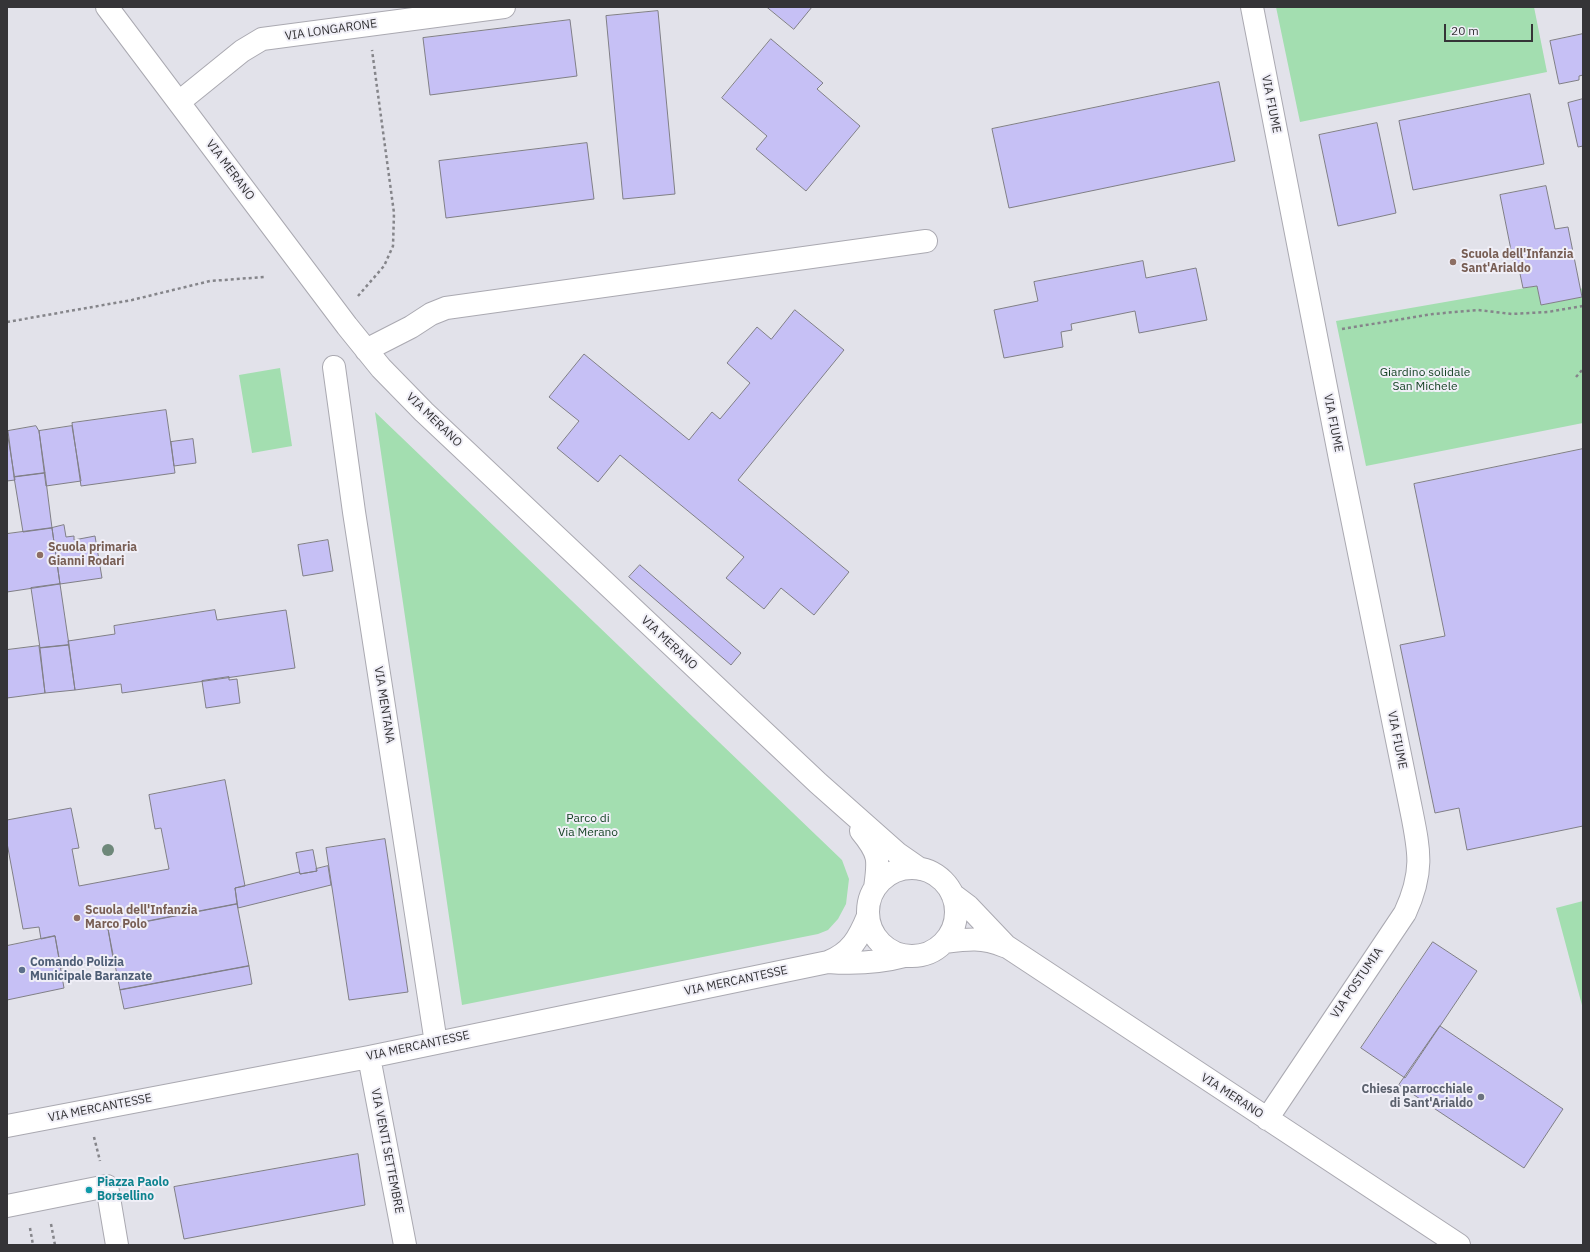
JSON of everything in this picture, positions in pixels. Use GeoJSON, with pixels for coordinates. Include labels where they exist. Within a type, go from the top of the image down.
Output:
{"type":"FeatureCollection","features":[{"type":"Feature","properties":{"kind":"street","name":"VIA MERANO"},"geometry":{"type":"LineString","coordinates":[[107,7],[381,368],[424,412],[818,783]]}},
{"type":"Feature","properties":{"kind":"street","name":"VIA LONGARONE"},"geometry":{"type":"LineString","coordinates":[[179,102],[242,51],[262,39],[504,7]]}},
{"type":"Feature","properties":{"kind":"street","name":"VIA FIUME"},"geometry":{"type":"LineString","coordinates":[[1252,7],[1417,838]]}},
{"type":"Feature","properties":{"kind":"street"},"geometry":{"type":"LineString","coordinates":[[366,350],[411,327],[431,314],[446,308],[926,241]]}},
{"type":"Feature","properties":{"kind":"street","name":"VIA MENTANA"},"geometry":{"type":"LineString","coordinates":[[334,367],[354,512],[436,1043]]}},
{"type":"Feature","properties":{"kind":"street"},"geometry":{"type":"LineString","coordinates":[[818,783],[897,853],[920,869]]}},
{"type":"Feature","properties":{"kind":"street"},"geometry":{"type":"LineString","coordinates":[[818,783],[872,845],[877,856],[875,888]]}},
{"type":"Feature","properties":{"kind":"street","name":"VIA POSTUMIA"},"geometry":{"type":"LineString","coordinates":[[1267,1119],[1405,913],[1417,883],[1419,861],[1417,838]]}},
{"type":"Feature","properties":{"kind":"street"},"geometry":{"type":"LineString","coordinates":[[912,868],[920,869],[927,870],[939,877],[949,888],[955,901],[956,916],[953,930],[945,942],[933,952],[919,956],[905,956],[891,952],[879,942],[872,930],[868,916],[869,901],[875,888],[885,877],[898,870],[912,868]]}},
{"type":"Feature","properties":{"kind":"street"},"geometry":{"type":"LineString","coordinates":[[952,894],[968,906],[1006,946]]}},
{"type":"Feature","properties":{"kind":"street","name":"VIA MERCANTESSE"},"geometry":{"type":"LineString","coordinates":[[7,1126],[369,1057],[828,962],[838,958],[849,950],[859,938],[868,916]]}},
{"type":"Feature","properties":{"kind":"street"},"geometry":{"type":"LineString","coordinates":[[945,942],[976,938],[990,940],[1006,946]]}},
{"type":"Feature","properties":{"kind":"street","name":"VIA MERANO"},"geometry":{"type":"LineString","coordinates":[[1006,946],[1459,1245]]}},
{"type":"Feature","properties":{"kind":"street","name":"VIA MERCANTESSE"},"geometry":{"type":"LineString","coordinates":[[828,962],[884,962],[905,956]]}},
{"type":"Feature","properties":{"kind":"street","name":"VIA VENTI SETTEMBRE"},"geometry":{"type":"LineString","coordinates":[[369,1057],[405,1245]]}},
{"type":"Feature","properties":{"kind":"street"},"geometry":{"type":"LineString","coordinates":[[7,1206],[107,1186],[118,1245]]}},
{"type":"Feature","properties":{"kind":"path"},"geometry":{"type":"LineString","coordinates":[[355,299],[384,266],[393,246],[394,213],[369,24]]}},
{"type":"Feature","properties":{"kind":"path"},"geometry":{"type":"LineString","coordinates":[[7,322],[132,300],[210,281],[264,277]]}},
{"type":"Feature","properties":{"kind":"path"},"geometry":{"type":"LineString","coordinates":[[1316,335],[1372,323],[1433,314],[1478,310],[1512,314],[1548,312],[1583,306]]}},
{"type":"Feature","properties":{"kind":"path"},"geometry":{"type":"LineString","coordinates":[[1576,377],[1583,369]]}},
{"type":"Feature","properties":{"kind":"path"},"geometry":{"type":"LineString","coordinates":[[86,1111],[107,1186]]}},
{"type":"Feature","properties":{"kind":"green space"},"geometry":{"type":"Polygon","coordinates":[[[1276,7],[1534,7],[1547,72],[1300,122],[1276,7]]]}},
{"type":"Feature","properties":{"kind":"green space","name":"Giardino solidale San Michele"},"geometry":{"type":"Polygon","coordinates":[[[1537,286],[1541,305],[1582,297],[1580,289],[1583,288],[1583,423],[1366,466],[1336,321],[1537,286]]]}},
{"type":"Feature","properties":{"kind":"green space"},"geometry":{"type":"Polygon","coordinates":[[[280,368],[292,446],[252,453],[239,375],[280,368]]]}},
{"type":"Feature","properties":{"kind":"green space","name":"Parco di Via Merano"},"geometry":{"type":"Polygon","coordinates":[[[375,412],[842,860],[849,879],[846,904],[838,919],[828,930],[818,934],[462,1005],[375,412]]]}},
{"type":"Feature","properties":{"kind":"green space"},"geometry":{"type":"Polygon","coordinates":[[[1583,901],[1583,1009],[1556,908],[1583,901]]]}},
{"type":"Feature","properties":{"kind":"building"},"geometry":{"type":"Polygon","coordinates":[[[767,7],[812,7],[794,29],[767,7]]]}},
{"type":"Feature","properties":{"kind":"building"},"geometry":{"type":"Polygon","coordinates":[[[658,11],[675,194],[623,199],[606,16],[658,11]]]}},
{"type":"Feature","properties":{"kind":"building"},"geometry":{"type":"Polygon","coordinates":[[[570,20],[577,76],[430,95],[423,38],[570,20]]]}},
{"type":"Feature","properties":{"kind":"building"},"geometry":{"type":"Polygon","coordinates":[[[1583,34],[1583,75],[1579,76],[1579,80],[1559,84],[1550,41],[1583,34]]]}},
{"type":"Feature","properties":{"kind":"building"},"geometry":{"type":"Polygon","coordinates":[[[771,39],[823,83],[817,89],[860,126],[806,191],[756,149],[767,136],[722,98],[771,39]]]}},
{"type":"Feature","properties":{"kind":"building"},"geometry":{"type":"Polygon","coordinates":[[[1219,82],[1235,161],[1009,208],[992,129],[1219,82]]]}},
{"type":"Feature","properties":{"kind":"building"},"geometry":{"type":"Polygon","coordinates":[[[1530,94],[1544,164],[1413,190],[1399,121],[1530,94]]]}},
{"type":"Feature","properties":{"kind":"building"},"geometry":{"type":"Polygon","coordinates":[[[1583,99],[1583,146],[1578,147],[1568,103],[1583,99]]]}},
{"type":"Feature","properties":{"kind":"building"},"geometry":{"type":"Polygon","coordinates":[[[1377,123],[1396,213],[1338,226],[1319,135],[1377,123]]]}},
{"type":"Feature","properties":{"kind":"building"},"geometry":{"type":"Polygon","coordinates":[[[587,143],[594,199],[446,218],[439,161],[587,143]]]}},
{"type":"Feature","properties":{"kind":"building"},"geometry":{"type":"Polygon","coordinates":[[[1546,186],[1555,229],[1568,227],[1582,297],[1541,305],[1537,286],[1523,288],[1519,269],[1515,270],[1500,195],[1546,186]]]}},
{"type":"Feature","properties":{"kind":"building"},"geometry":{"type":"Polygon","coordinates":[[[1143,261],[1146,278],[1196,268],[1207,320],[1139,333],[1135,311],[1071,324],[1072,330],[1061,332],[1063,347],[1004,358],[994,310],[1038,301],[1034,282],[1143,261]]]}},
{"type":"Feature","properties":{"kind":"building"},"geometry":{"type":"Polygon","coordinates":[[[795,310],[844,350],[738,480],[849,572],[814,615],[781,588],[764,609],[726,578],[744,557],[620,455],[598,482],[557,448],[579,421],[549,397],[584,354],[689,440],[712,412],[720,419],[750,383],[727,363],[757,327],[771,339],[795,310]]]}},
{"type":"Feature","properties":{"kind":"building"},"geometry":{"type":"Polygon","coordinates":[[[166,410],[175,473],[81,486],[72,423],[166,410]]]}},
{"type":"Feature","properties":{"kind":"building"},"geometry":{"type":"Polygon","coordinates":[[[36,426],[39,431],[45,473],[14,477],[8,431],[36,426]]]}},
{"type":"Feature","properties":{"kind":"building"},"geometry":{"type":"Polygon","coordinates":[[[72,426],[81,481],[46,486],[39,431],[72,426]]]}},
{"type":"Feature","properties":{"kind":"building"},"geometry":{"type":"Polygon","coordinates":[[[7,431],[15,480],[7,481],[7,431]]]}},
{"type":"Feature","properties":{"kind":"building"},"geometry":{"type":"Polygon","coordinates":[[[193,439],[196,463],[174,466],[171,442],[193,439]]]}},
{"type":"Feature","properties":{"kind":"building"},"geometry":{"type":"Polygon","coordinates":[[[1583,449],[1583,826],[1467,850],[1459,808],[1435,813],[1400,645],[1445,636],[1414,484],[1583,449]]]}},
{"type":"Feature","properties":{"kind":"building"},"geometry":{"type":"Polygon","coordinates":[[[45,473],[52,528],[23,532],[14,477],[45,473]]]}},
{"type":"Feature","properties":{"kind":"building"},"geometry":{"type":"Polygon","coordinates":[[[64,525],[66,537],[74,536],[74,540],[95,536],[102,578],[60,584],[52,528],[64,525]]]}},
{"type":"Feature","properties":{"kind":"building"},"geometry":{"type":"Polygon","coordinates":[[[52,528],[60,584],[7,592],[7,534],[52,528]]]}},
{"type":"Feature","properties":{"kind":"building"},"geometry":{"type":"Polygon","coordinates":[[[328,540],[333,571],[303,576],[298,545],[328,540]]]}},
{"type":"Feature","properties":{"kind":"building"},"geometry":{"type":"Polygon","coordinates":[[[640,565],[741,653],[731,665],[629,577],[640,565]]]}},
{"type":"Feature","properties":{"kind":"building"},"geometry":{"type":"Polygon","coordinates":[[[60,584],[69,645],[40,648],[31,588],[60,584]]]}},
{"type":"Feature","properties":{"kind":"building"},"geometry":{"type":"Polygon","coordinates":[[[215,610],[217,620],[286,610],[295,668],[122,693],[121,684],[75,690],[68,641],[115,634],[114,626],[215,610]]]}},
{"type":"Feature","properties":{"kind":"building"},"geometry":{"type":"Polygon","coordinates":[[[69,645],[75,690],[45,693],[40,648],[69,645]]]}},
{"type":"Feature","properties":{"kind":"building"},"geometry":{"type":"Polygon","coordinates":[[[39,646],[45,693],[7,698],[7,650],[39,646]]]}},
{"type":"Feature","properties":{"kind":"building"},"geometry":{"type":"Polygon","coordinates":[[[229,677],[229,680],[237,679],[240,703],[206,708],[202,681],[229,677]]]}},
{"type":"Feature","properties":{"kind":"building"},"geometry":{"type":"Polygon","coordinates":[[[225,780],[245,886],[235,888],[237,904],[108,929],[113,958],[61,968],[55,936],[41,939],[39,927],[23,929],[7,843],[7,820],[71,808],[79,848],[72,849],[79,886],[169,869],[161,828],[155,829],[149,795],[225,780]]]}},
{"type":"Feature","properties":{"kind":"building"},"geometry":{"type":"Polygon","coordinates":[[[385,839],[408,992],[349,1000],[326,848],[385,839]]]}},
{"type":"Feature","properties":{"kind":"building"},"geometry":{"type":"Polygon","coordinates":[[[313,850],[317,871],[300,874],[296,853],[313,850]]]}},
{"type":"Feature","properties":{"kind":"building"},"geometry":{"type":"Polygon","coordinates":[[[328,866],[331,885],[238,908],[235,888],[299,872],[300,874],[317,871],[316,869],[328,866]]]}},
{"type":"Feature","properties":{"kind":"building"},"geometry":{"type":"Polygon","coordinates":[[[237,904],[249,966],[120,990],[108,929],[237,904]]]}},
{"type":"Feature","properties":{"kind":"building"},"geometry":{"type":"Polygon","coordinates":[[[55,936],[64,988],[7,1000],[7,946],[55,936]]]}},
{"type":"Feature","properties":{"kind":"building"},"geometry":{"type":"Polygon","coordinates":[[[1433,942],[1477,971],[1405,1078],[1361,1048],[1433,942]]]}},
{"type":"Feature","properties":{"kind":"building"},"geometry":{"type":"Polygon","coordinates":[[[249,966],[252,984],[124,1009],[120,990],[249,966]]]}},
{"type":"Feature","properties":{"kind":"building","name":"Chiesa parrocchiale di Sant'Arialdo"},"geometry":{"type":"Polygon","coordinates":[[[1440,1026],[1563,1109],[1524,1168],[1399,1085],[1440,1026]]]}},
{"type":"Feature","properties":{"kind":"building"},"geometry":{"type":"Polygon","coordinates":[[[358,1154],[365,1205],[184,1239],[174,1187],[358,1154]]]}},
{"type":"Feature","properties":{"kind":"place","name":"Scuola dell'Infanzia Sant'Arialdo"},"geometry":{"type":"Point","coordinates":[1453,262]}},
{"type":"Feature","properties":{"kind":"place","name":"Scuola primaria Gianni Rodari"},"geometry":{"type":"Point","coordinates":[40,555]}},
{"type":"Feature","properties":{"kind":"place","name":"Scuola dell'Infanzia Marco Polo"},"geometry":{"type":"Point","coordinates":[77,918]}},
{"type":"Feature","properties":{"kind":"place","name":"Comando Polizia Municipale Baranzate"},"geometry":{"type":"Point","coordinates":[22,970]}},
{"type":"Feature","properties":{"kind":"place","name":"Chiesa parrocchiale di Sant'Arialdo"},"geometry":{"type":"Point","coordinates":[1481,1097]}},
{"type":"Feature","properties":{"kind":"place","name":"Piazza Paolo Borsellino"},"geometry":{"type":"Point","coordinates":[89,1190]}}]}
